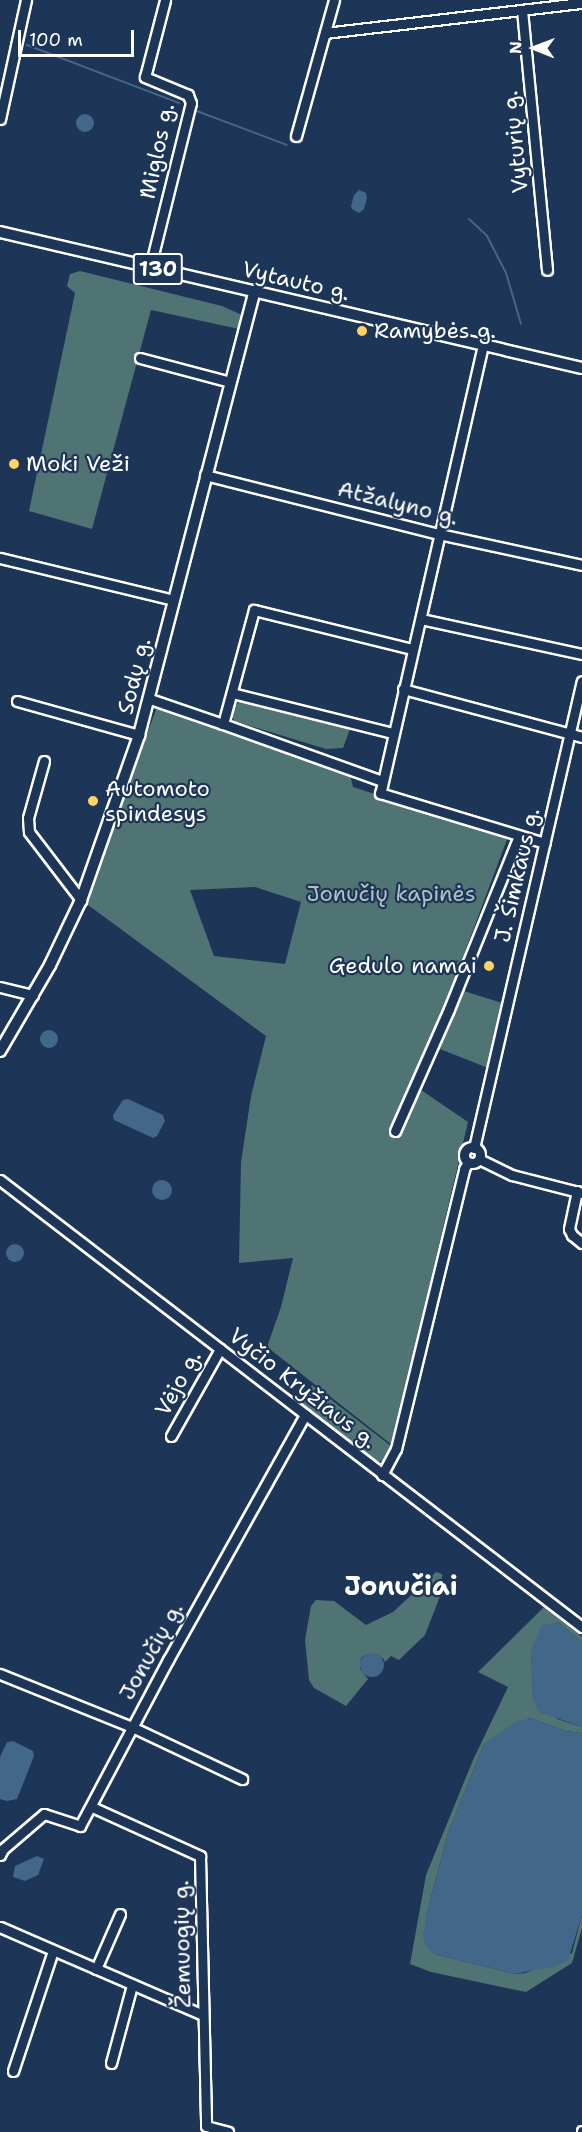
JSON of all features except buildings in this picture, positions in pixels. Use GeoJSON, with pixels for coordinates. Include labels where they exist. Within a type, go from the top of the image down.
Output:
{"type":"FeatureCollection","features":[{"type":"Feature","properties":{"kind":"main road","name":"Vytauto g."},"geometry":{"type":"LineString","coordinates":[[0,232],[582,368]]}},
{"type":"Feature","properties":{"kind":"main road","name":"Sodų g."},"geometry":{"type":"LineString","coordinates":[[0,1051],[33,995],[81,900],[139,735],[255,291]]}},
{"type":"Feature","properties":{"kind":"street"},"geometry":{"type":"LineString","coordinates":[[0,119],[26,0]]}},
{"type":"Feature","properties":{"kind":"street","name":"Miglos g."},"geometry":{"type":"LineString","coordinates":[[150,267],[191,103],[188,95],[146,77],[165,0]]}},
{"type":"Feature","properties":{"kind":"street"},"geometry":{"type":"LineString","coordinates":[[296,136],[334,0]]}},
{"type":"Feature","properties":{"kind":"street"},"geometry":{"type":"LineString","coordinates":[[325,33],[582,3]]}},
{"type":"Feature","properties":{"kind":"street","name":"Vyturių g."},"geometry":{"type":"LineString","coordinates":[[522,10],[547,270]]}},
{"type":"Feature","properties":{"kind":"street"},"geometry":{"type":"LineString","coordinates":[[483,345],[380,793],[544,843]]}},
{"type":"Feature","properties":{"kind":"street"},"geometry":{"type":"LineString","coordinates":[[140,358],[230,381]]}},
{"type":"Feature","properties":{"kind":"street","name":"Atžalyno g."},"geometry":{"type":"LineString","coordinates":[[205,476],[439,534],[582,566]]}},
{"type":"Feature","properties":{"kind":"street"},"geometry":{"type":"LineString","coordinates":[[0,558],[173,600]]}},
{"type":"Feature","properties":{"kind":"street"},"geometry":{"type":"LineString","coordinates":[[223,724],[254,610],[412,649]]}},
{"type":"Feature","properties":{"kind":"street"},"geometry":{"type":"LineString","coordinates":[[421,618],[582,654]]}},
{"type":"Feature","properties":{"kind":"street","name":"J. Šimkaus g."},"geometry":{"type":"LineString","coordinates":[[382,1474],[396,1449],[407,1412],[464,1169],[468,1162],[465,1156],[466,1151],[474,1148],[582,681]]}},
{"type":"Feature","properties":{"kind":"street"},"geometry":{"type":"LineString","coordinates":[[403,689],[582,736]]}},
{"type":"Feature","properties":{"kind":"street"},"geometry":{"type":"LineString","coordinates":[[232,693],[393,733]]}},
{"type":"Feature","properties":{"kind":"street"},"geometry":{"type":"LineString","coordinates":[[150,699],[382,781]]}},
{"type":"Feature","properties":{"kind":"street"},"geometry":{"type":"LineString","coordinates":[[17,701],[139,735]]}},
{"type":"Feature","properties":{"kind":"street"},"geometry":{"type":"LineString","coordinates":[[44,762],[27,824],[29,832],[81,900]]}},
{"type":"Feature","properties":{"kind":"street"},"geometry":{"type":"LineString","coordinates":[[395,1131],[449,1008],[519,836]]}},
{"type":"Feature","properties":{"kind":"street"},"geometry":{"type":"LineString","coordinates":[[0,987],[33,995]]}},
{"type":"Feature","properties":{"kind":"street"},"geometry":{"type":"LineString","coordinates":[[474,1148],[479,1152],[479,1159]]}},
{"type":"Feature","properties":{"kind":"street"},"geometry":{"type":"LineString","coordinates":[[468,1162],[476,1162],[479,1159]]}},
{"type":"Feature","properties":{"kind":"street"},"geometry":{"type":"LineString","coordinates":[[479,1159],[512,1175],[580,1192],[569,1229],[572,1235],[582,1243]]}},
{"type":"Feature","properties":{"kind":"street","name":"Vyčio Kryžiaus g."},"geometry":{"type":"LineString","coordinates":[[0,1180],[582,1627]]}},
{"type":"Feature","properties":{"kind":"street","name":"Vėjo g."},"geometry":{"type":"LineString","coordinates":[[171,1436],[220,1349]]}},
{"type":"Feature","properties":{"kind":"street","name":"Jonučių g."},"geometry":{"type":"LineString","coordinates":[[1,1852],[44,1814],[81,1826],[132,1726],[305,1415]]}},
{"type":"Feature","properties":{"kind":"street"},"geometry":{"type":"LineString","coordinates":[[0,1674],[132,1726],[242,1779]]}},
{"type":"Feature","properties":{"kind":"street","name":"Žemuogių g."},"geometry":{"type":"LineString","coordinates":[[92,1807],[200,1856],[206,2126],[228,2132]]}},
{"type":"Feature","properties":{"kind":"street"},"geometry":{"type":"LineString","coordinates":[[96,1970],[120,1914]]}},
{"type":"Feature","properties":{"kind":"street"},"geometry":{"type":"LineString","coordinates":[[0,1927],[203,2015]]}},
{"type":"Feature","properties":{"kind":"street"},"geometry":{"type":"LineString","coordinates":[[13,2071],[53,1951]]}},
{"type":"Feature","properties":{"kind":"street"},"geometry":{"type":"LineString","coordinates":[[111,2063],[132,1985]]}},
{"type":"Feature","properties":{"kind":"green space"},"geometry":{"type":"Polygon","coordinates":[[[80,271],[222,306],[242,315],[239,329],[151,310],[92,529],[29,511],[75,293],[67,286],[70,274],[80,271]]]}},
{"type":"Feature","properties":{"kind":"green space"},"geometry":{"type":"Polygon","coordinates":[[[243,699],[351,726],[343,748],[326,749],[234,721],[230,709],[243,699]]]}},
{"type":"Feature","properties":{"kind":"green space","name":"Jonučių kapinės"},"geometry":{"type":"Polygon","coordinates":[[[157,707],[349,770],[353,787],[508,837],[446,1002],[390,1129],[400,1136],[421,1090],[468,1122],[392,1445],[267,1347],[281,1307],[293,1258],[239,1263],[241,1162],[251,1096],[266,1036],[84,902],[157,707]],[[255,887],[190,890],[214,956],[285,964],[301,902],[255,887]]]}},
{"type":"Feature","properties":{"kind":"green space"},"geometry":{"type":"Polygon","coordinates":[[[464,991],[502,1003],[488,1068],[440,1049],[464,991]]]}},
{"type":"Feature","properties":{"kind":"green space"},"geometry":{"type":"Polygon","coordinates":[[[312,1385],[391,1446],[384,1461],[375,1462],[299,1402],[312,1385]]]}},
{"type":"Feature","properties":{"kind":"green space"},"geometry":{"type":"Polygon","coordinates":[[[436,1572],[442,1574],[442,1591],[425,1635],[399,1660],[391,1656],[385,1662],[383,1658],[365,1655],[361,1658],[360,1669],[368,1679],[346,1706],[314,1688],[309,1680],[305,1640],[311,1606],[316,1600],[334,1601],[366,1625],[393,1612],[436,1572]]]}},
{"type":"Feature","properties":{"kind":"green space"},"geometry":{"type":"Polygon","coordinates":[[[544,1607],[582,1637],[582,1642],[558,1622],[531,1651],[532,1666],[557,1719],[582,1727],[582,1733],[566,1731],[530,1718],[484,1744],[448,1833],[426,1916],[434,1954],[515,1974],[526,1973],[572,1953],[582,1915],[582,1928],[572,1963],[526,1992],[431,1972],[410,1964],[426,1875],[473,1760],[508,1687],[478,1672],[544,1607]]]}},
{"type":"Feature","properties":{"kind":"water"},"geometry":{"type":"Polygon","coordinates":[[[81,114],[89,114],[94,119],[92,130],[81,132],[76,127],[76,119],[81,114]]]}},
{"type":"Feature","properties":{"kind":"water"},"geometry":{"type":"Polygon","coordinates":[[[359,190],[366,193],[367,198],[364,209],[359,213],[351,206],[354,195],[359,190]]]}},
{"type":"Feature","properties":{"kind":"water"},"geometry":{"type":"Polygon","coordinates":[[[49,1030],[55,1033],[58,1039],[55,1045],[49,1048],[43,1045],[40,1039],[43,1033],[49,1030]]]}},
{"type":"Feature","properties":{"kind":"water"},"geometry":{"type":"Polygon","coordinates":[[[128,1099],[163,1115],[165,1121],[157,1136],[153,1138],[114,1120],[113,1115],[123,1100],[128,1099]]]}},
{"type":"Feature","properties":{"kind":"water"},"geometry":{"type":"Polygon","coordinates":[[[162,1180],[169,1183],[172,1190],[169,1197],[162,1200],[155,1197],[152,1190],[155,1183],[162,1180]]]}},
{"type":"Feature","properties":{"kind":"water"},"geometry":{"type":"Polygon","coordinates":[[[11,1244],[19,1244],[24,1249],[22,1260],[11,1262],[6,1257],[6,1249],[11,1244]]]}},
{"type":"Feature","properties":{"kind":"water"},"geometry":{"type":"Polygon","coordinates":[[[558,1622],[582,1642],[582,1727],[539,1712],[532,1696],[531,1651],[542,1625],[558,1622]]]}},
{"type":"Feature","properties":{"kind":"water"},"geometry":{"type":"Polygon","coordinates":[[[372,1653],[381,1656],[384,1665],[381,1674],[372,1677],[363,1674],[360,1665],[363,1656],[372,1653]]]}},
{"type":"Feature","properties":{"kind":"water"},"geometry":{"type":"Polygon","coordinates":[[[530,1718],[566,1731],[582,1733],[582,1915],[568,1960],[556,1966],[515,1974],[434,1954],[426,1947],[423,1937],[426,1916],[448,1833],[484,1744],[514,1723],[530,1718]]]}},
{"type":"Feature","properties":{"kind":"water"},"geometry":{"type":"Polygon","coordinates":[[[13,1741],[33,1751],[34,1756],[17,1799],[7,1801],[0,1799],[0,1757],[7,1742],[13,1741]]]}},
{"type":"Feature","properties":{"kind":"water"},"geometry":{"type":"Polygon","coordinates":[[[37,1856],[44,1859],[38,1875],[25,1881],[13,1877],[15,1866],[37,1856]]]}},
{"type":"Feature","properties":{"kind":"waterway"},"geometry":{"type":"LineString","coordinates":[[27,45],[179,103]]}},
{"type":"Feature","properties":{"kind":"waterway"},"geometry":{"type":"LineString","coordinates":[[194,110],[287,145]]}},
{"type":"Feature","properties":{"kind":"waterway"},"geometry":{"type":"LineString","coordinates":[[469,219],[487,236],[506,273],[521,324]]}},
{"type":"Feature","properties":{"kind":"place","name":"Ramybės g."},"geometry":{"type":"Point","coordinates":[362,331]}},
{"type":"Feature","properties":{"kind":"place","name":"Moki Veži"},"geometry":{"type":"Point","coordinates":[14,464]}},
{"type":"Feature","properties":{"kind":"place","name":"Automoto spindesys"},"geometry":{"type":"Point","coordinates":[93,801]}},
{"type":"Feature","properties":{"kind":"place","name":"Gedulo namai"},"geometry":{"type":"Point","coordinates":[489,966]}},
{"type":"Feature","properties":{"kind":"district","name":"Jonučiai"},"geometry":{"type":"Point","coordinates":[401,1586]}}]}
